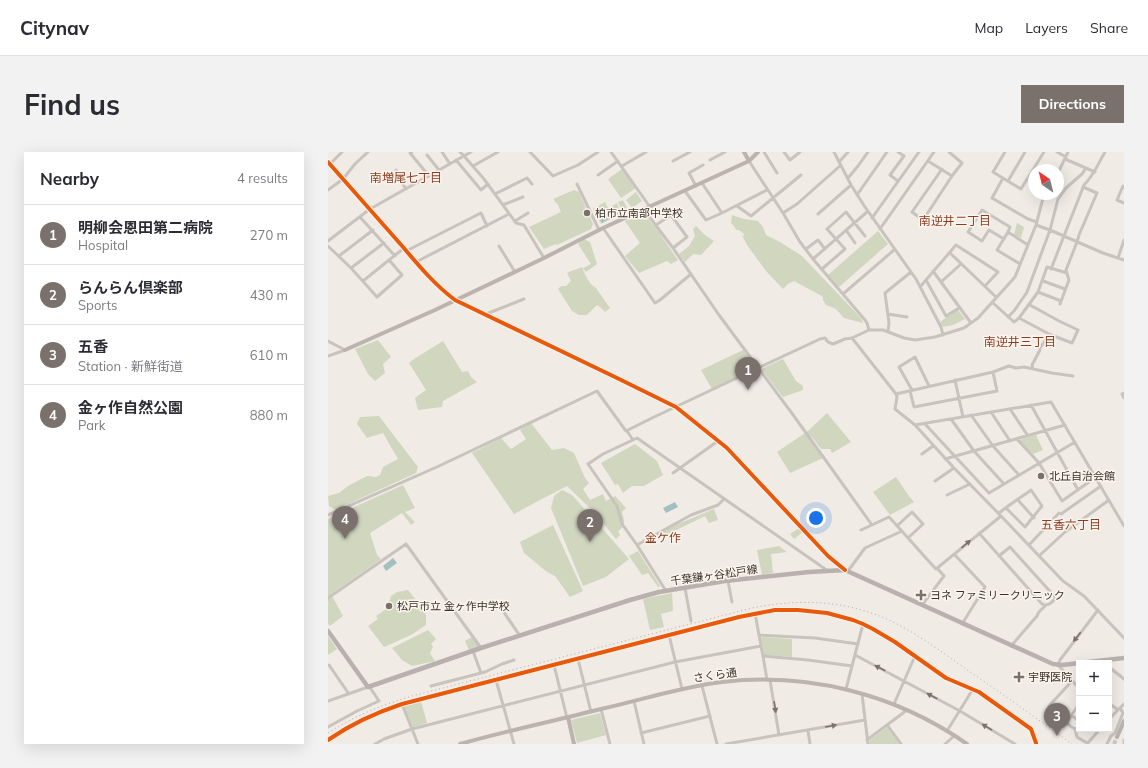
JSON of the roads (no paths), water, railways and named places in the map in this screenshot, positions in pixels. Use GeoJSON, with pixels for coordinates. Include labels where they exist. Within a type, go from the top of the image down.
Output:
{"type":"FeatureCollection","features":[{"type":"Feature","properties":{"kind":"main road","name":"千葉鎌ヶ谷松戸線"},"geometry":{"type":"LineString","coordinates":[[369,687],[481,648],[630,600],[666,591],[728,581],[829,571],[847,571],[1050,663],[1058,665],[1076,664]]}},
{"type":"Feature","properties":{"kind":"main road"},"geometry":{"type":"LineString","coordinates":[[328,631],[369,687]]}},
{"type":"Feature","properties":{"kind":"main road","name":"千葉鎌ヶ谷松戸線"},"geometry":{"type":"LineString","coordinates":[[1112,660],[1124,658]]}},
{"type":"Feature","properties":{"kind":"street"},"geometry":{"type":"LineString","coordinates":[[342,152],[329,163],[439,287],[455,300],[676,407],[731,453],[828,556],[847,571],[865,548],[902,531]]}},
{"type":"Feature","properties":{"kind":"street"},"geometry":{"type":"LineString","coordinates":[[328,190],[343,179],[355,164],[368,152]]}},
{"type":"Feature","properties":{"kind":"street"},"geometry":{"type":"LineString","coordinates":[[412,152],[410,153],[429,176]]}},
{"type":"Feature","properties":{"kind":"street"},"geometry":{"type":"LineString","coordinates":[[442,152],[450,164]]}},
{"type":"Feature","properties":{"kind":"street"},"geometry":{"type":"LineString","coordinates":[[460,152],[488,184],[517,224],[524,225],[544,258]]}},
{"type":"Feature","properties":{"kind":"street"},"geometry":{"type":"LineString","coordinates":[[328,241],[370,210],[471,152]]}},
{"type":"Feature","properties":{"kind":"street"},"geometry":{"type":"LineString","coordinates":[[473,166],[497,152]]}},
{"type":"Feature","properties":{"kind":"street"},"geometry":{"type":"LineString","coordinates":[[530,152],[553,176],[578,165],[598,152]]}},
{"type":"Feature","properties":{"kind":"street"},"geometry":{"type":"LineString","coordinates":[[611,152],[650,207]]}},
{"type":"Feature","properties":{"kind":"street"},"geometry":{"type":"LineString","coordinates":[[622,166],[646,152]]}},
{"type":"Feature","properties":{"kind":"street"},"geometry":{"type":"LineString","coordinates":[[674,161],[690,152]]}},
{"type":"Feature","properties":{"kind":"street"},"geometry":{"type":"LineString","coordinates":[[710,160],[725,152]]}},
{"type":"Feature","properties":{"kind":"street"},"geometry":{"type":"LineString","coordinates":[[744,152],[806,250],[868,323],[868,330]]}},
{"type":"Feature","properties":{"kind":"street"},"geometry":{"type":"LineString","coordinates":[[328,356],[345,350],[435,310],[601,229],[702,184],[749,161],[758,152]]}},
{"type":"Feature","properties":{"kind":"street"},"geometry":{"type":"LineString","coordinates":[[764,152],[777,173]]}},
{"type":"Feature","properties":{"kind":"street"},"geometry":{"type":"LineString","coordinates":[[784,152],[790,160],[800,152]]}},
{"type":"Feature","properties":{"kind":"street"},"geometry":{"type":"LineString","coordinates":[[834,152],[867,212],[911,272],[920,287],[941,327],[943,335]]}},
{"type":"Feature","properties":{"kind":"street"},"geometry":{"type":"LineString","coordinates":[[783,213],[797,204],[840,164],[848,152]]}},
{"type":"Feature","properties":{"kind":"street"},"geometry":{"type":"LineString","coordinates":[[848,178],[868,152]]}},
{"type":"Feature","properties":{"kind":"street"},"geometry":{"type":"LineString","coordinates":[[857,195],[887,152]]}},
{"type":"Feature","properties":{"kind":"street"},"geometry":{"type":"LineString","coordinates":[[898,152],[904,156],[890,175],[898,181]]}},
{"type":"Feature","properties":{"kind":"street"},"geometry":{"type":"LineString","coordinates":[[872,218],[919,152]]}},
{"type":"Feature","properties":{"kind":"street"},"geometry":{"type":"LineString","coordinates":[[880,229],[934,152]]}},
{"type":"Feature","properties":{"kind":"street"},"geometry":{"type":"LineString","coordinates":[[942,170],[912,212],[923,220],[962,163],[949,152]]}},
{"type":"Feature","properties":{"kind":"street"},"geometry":{"type":"LineString","coordinates":[[1005,152],[993,172],[1021,189],[1044,152]]}},
{"type":"Feature","properties":{"kind":"street"},"geometry":{"type":"LineString","coordinates":[[1008,181],[1025,152]]}},
{"type":"Feature","properties":{"kind":"street"},"geometry":{"type":"LineString","coordinates":[[1058,152],[1065,158],[1095,172]]}},
{"type":"Feature","properties":{"kind":"street"},"geometry":{"type":"LineString","coordinates":[[1062,164],[1068,152]]}},
{"type":"Feature","properties":{"kind":"street"},"geometry":{"type":"LineString","coordinates":[[1052,268],[1083,187],[1095,172],[1105,152]]}},
{"type":"Feature","properties":{"kind":"street"},"geometry":{"type":"LineString","coordinates":[[427,155],[439,170]]}},
{"type":"Feature","properties":{"kind":"street"},"geometry":{"type":"LineString","coordinates":[[456,160],[481,190],[488,184]]}},
{"type":"Feature","properties":{"kind":"street"},"geometry":{"type":"LineString","coordinates":[[598,175],[618,161]]}},
{"type":"Feature","properties":{"kind":"street"},"geometry":{"type":"LineString","coordinates":[[928,161],[952,176]]}},
{"type":"Feature","properties":{"kind":"street"},"geometry":{"type":"LineString","coordinates":[[696,186],[689,173],[703,165]]}},
{"type":"Feature","properties":{"kind":"street"},"geometry":{"type":"LineString","coordinates":[[1008,316],[1014,311],[1028,292],[1050,230],[1058,198],[1086,168]]}},
{"type":"Feature","properties":{"kind":"street"},"geometry":{"type":"LineString","coordinates":[[396,170],[397,175],[406,189]]}},
{"type":"Feature","properties":{"kind":"street"},"geometry":{"type":"LineString","coordinates":[[737,206],[751,216],[801,175]]}},
{"type":"Feature","properties":{"kind":"street"},"geometry":{"type":"LineString","coordinates":[[495,194],[527,178],[532,184]]}},
{"type":"Feature","properties":{"kind":"street"},"geometry":{"type":"LineString","coordinates":[[1003,178],[992,198],[1028,220],[1103,253],[1124,260]]}},
{"type":"Feature","properties":{"kind":"street"},"geometry":{"type":"LineString","coordinates":[[577,184],[601,229],[655,303],[691,274]]}},
{"type":"Feature","properties":{"kind":"street"},"geometry":{"type":"LineString","coordinates":[[702,184],[722,213]]}},
{"type":"Feature","properties":{"kind":"street"},"geometry":{"type":"LineString","coordinates":[[818,214],[851,185]]}},
{"type":"Feature","properties":{"kind":"street"},"geometry":{"type":"LineString","coordinates":[[1124,187],[1123,186],[1117,200],[1124,203]]}},
{"type":"Feature","properties":{"kind":"street"},"geometry":{"type":"LineString","coordinates":[[1038,292],[1060,303],[1069,280],[1066,270],[1097,193],[1083,187]]}},
{"type":"Feature","properties":{"kind":"street"},"geometry":{"type":"LineString","coordinates":[[685,191],[706,220],[767,190]]}},
{"type":"Feature","properties":{"kind":"street"},"geometry":{"type":"LineString","coordinates":[[503,205],[523,197]]}},
{"type":"Feature","properties":{"kind":"street"},"geometry":{"type":"LineString","coordinates":[[627,431],[820,338],[825,338],[828,342],[833,344],[852,338],[868,330],[883,330],[904,338],[915,340],[935,337],[964,328],[978,318],[1015,277],[1037,224],[1043,200]]}},
{"type":"Feature","properties":{"kind":"street"},"geometry":{"type":"LineString","coordinates":[[644,210],[872,525]]}},
{"type":"Feature","properties":{"kind":"street"},"geometry":{"type":"LineString","coordinates":[[1004,239],[989,230],[982,241],[968,232],[982,210],[1010,227],[1008,232],[1004,239],[997,250],[1020,264]]}},
{"type":"Feature","properties":{"kind":"street"},"geometry":{"type":"LineString","coordinates":[[822,269],[845,249],[827,229],[846,212],[865,236]]}},
{"type":"Feature","properties":{"kind":"street"},"geometry":{"type":"LineString","coordinates":[[813,259],[867,212]]}},
{"type":"Feature","properties":{"kind":"street"},"geometry":{"type":"LineString","coordinates":[[363,281],[389,260],[405,250],[481,213],[487,226]]}},
{"type":"Feature","properties":{"kind":"street"},"geometry":{"type":"LineString","coordinates":[[515,221],[528,213]]}},
{"type":"Feature","properties":{"kind":"street"},"geometry":{"type":"LineString","coordinates":[[416,262],[509,214]]}},
{"type":"Feature","properties":{"kind":"street"},"geometry":{"type":"LineString","coordinates":[[656,225],[670,215],[687,237],[672,248]]}},
{"type":"Feature","properties":{"kind":"street"},"geometry":{"type":"LineString","coordinates":[[360,217],[395,256]]}},
{"type":"Feature","properties":{"kind":"street"},"geometry":{"type":"LineString","coordinates":[[339,256],[372,230]]}},
{"type":"Feature","properties":{"kind":"street"},"geometry":{"type":"LineString","coordinates":[[846,230],[855,242]]}},
{"type":"Feature","properties":{"kind":"street"},"geometry":{"type":"LineString","coordinates":[[1008,232],[1028,245]]}},
{"type":"Feature","properties":{"kind":"street"},"geometry":{"type":"LineString","coordinates":[[806,250],[818,240],[825,249]]}},
{"type":"Feature","properties":{"kind":"street"},"geometry":{"type":"LineString","coordinates":[[1118,258],[1124,240]]}},
{"type":"Feature","properties":{"kind":"street"},"geometry":{"type":"LineString","coordinates":[[351,268],[384,243]]}},
{"type":"Feature","properties":{"kind":"street"},"geometry":{"type":"LineString","coordinates":[[328,246],[378,297],[402,275],[389,260]]}},
{"type":"Feature","properties":{"kind":"street"},"geometry":{"type":"LineString","coordinates":[[499,246],[514,272]]}},
{"type":"Feature","properties":{"kind":"street"},"geometry":{"type":"LineString","coordinates":[[920,287],[956,246],[998,272],[985,286]]}},
{"type":"Feature","properties":{"kind":"street"},"geometry":{"type":"LineString","coordinates":[[843,294],[894,250]]}},
{"type":"Feature","properties":{"kind":"street"},"geometry":{"type":"LineString","coordinates":[[950,253],[996,297]]}},
{"type":"Feature","properties":{"kind":"street"},"geometry":{"type":"LineString","coordinates":[[941,282],[961,264]]}},
{"type":"Feature","properties":{"kind":"street"},"geometry":{"type":"LineString","coordinates":[[992,302],[1014,322],[1030,305],[1038,292],[1047,267],[1067,273]]}},
{"type":"Feature","properties":{"kind":"street"},"geometry":{"type":"LineString","coordinates":[[933,271],[971,323]]}},
{"type":"Feature","properties":{"kind":"street"},"geometry":{"type":"LineString","coordinates":[[888,332],[889,323],[885,293],[911,272]]}},
{"type":"Feature","properties":{"kind":"street"},"geometry":{"type":"LineString","coordinates":[[926,280],[946,316],[959,308]]}},
{"type":"Feature","properties":{"kind":"street"},"geometry":{"type":"LineString","coordinates":[[1043,281],[1065,289]]}},
{"type":"Feature","properties":{"kind":"street"},"geometry":{"type":"LineString","coordinates":[[486,314],[524,299]]}},
{"type":"Feature","properties":{"kind":"street"},"geometry":{"type":"LineString","coordinates":[[1019,318],[1049,335],[1072,343],[1078,330],[1030,305]]}},
{"type":"Feature","properties":{"kind":"street"},"geometry":{"type":"LineString","coordinates":[[888,314],[907,317]]}},
{"type":"Feature","properties":{"kind":"street"},"geometry":{"type":"LineString","coordinates":[[1033,369],[1032,365],[1049,335]]}},
{"type":"Feature","properties":{"kind":"street"},"geometry":{"type":"LineString","coordinates":[[852,338],[896,394],[897,398],[895,409],[915,425],[945,459],[1000,514],[1063,581],[1084,596],[1124,638]]}},
{"type":"Feature","properties":{"kind":"street"},"geometry":{"type":"LineString","coordinates":[[328,341],[345,350]]}},
{"type":"Feature","properties":{"kind":"street"},"geometry":{"type":"LineString","coordinates":[[929,386],[915,358],[899,367],[911,390],[914,407],[997,391],[993,372]]}},
{"type":"Feature","properties":{"kind":"street"},"geometry":{"type":"LineString","coordinates":[[896,394],[993,372],[1009,366],[1033,369],[1052,374],[1073,376]]}},
{"type":"Feature","properties":{"kind":"street"},"geometry":{"type":"LineString","coordinates":[[955,380],[963,417]]}},
{"type":"Feature","properties":{"kind":"street"},"geometry":{"type":"LineString","coordinates":[[328,515],[439,466],[597,391],[633,440]]}},
{"type":"Feature","properties":{"kind":"street"},"geometry":{"type":"LineString","coordinates":[[1124,393],[1122,394],[1124,398]]}},
{"type":"Feature","properties":{"kind":"street"},"geometry":{"type":"LineString","coordinates":[[915,425],[1051,402],[1124,526]]}},
{"type":"Feature","properties":{"kind":"street"},"geometry":{"type":"LineString","coordinates":[[1031,405],[1078,490]]}},
{"type":"Feature","properties":{"kind":"street"},"geometry":{"type":"LineString","coordinates":[[1010,409],[1028,436]]}},
{"type":"Feature","properties":{"kind":"street"},"geometry":{"type":"LineString","coordinates":[[991,412],[1010,441]]}},
{"type":"Feature","properties":{"kind":"street"},"geometry":{"type":"LineString","coordinates":[[971,415],[993,446],[1019,474]]}},
{"type":"Feature","properties":{"kind":"street"},"geometry":{"type":"LineString","coordinates":[[951,419],[974,451],[1004,484]]}},
{"type":"Feature","properties":{"kind":"street"},"geometry":{"type":"LineString","coordinates":[[925,424],[989,492],[1075,442]]}},
{"type":"Feature","properties":{"kind":"street"},"geometry":{"type":"LineString","coordinates":[[945,459],[1065,425]]}},
{"type":"Feature","properties":{"kind":"street"},"geometry":{"type":"LineString","coordinates":[[666,591],[622,524],[617,506],[588,464],[603,454],[636,438],[829,571]]}},
{"type":"Feature","properties":{"kind":"street"},"geometry":{"type":"LineString","coordinates":[[1016,439],[1039,463],[1062,502],[1096,477]]}},
{"type":"Feature","properties":{"kind":"street"},"geometry":{"type":"LineString","coordinates":[[674,473],[718,441]]}},
{"type":"Feature","properties":{"kind":"street"},"geometry":{"type":"LineString","coordinates":[[922,454],[933,446]]}},
{"type":"Feature","properties":{"kind":"street"},"geometry":{"type":"LineString","coordinates":[[935,481],[954,468]]}},
{"type":"Feature","properties":{"kind":"street"},"geometry":{"type":"LineString","coordinates":[[947,495],[970,484]]}},
{"type":"Feature","properties":{"kind":"street"},"geometry":{"type":"LineString","coordinates":[[1029,546],[1060,513],[1101,486]]}},
{"type":"Feature","properties":{"kind":"street"},"geometry":{"type":"LineString","coordinates":[[978,492],[984,488]]}},
{"type":"Feature","properties":{"kind":"street"},"geometry":{"type":"LineString","coordinates":[[937,568],[1006,508],[1031,490],[1042,506],[1034,518],[1025,527],[1006,508]]}},
{"type":"Feature","properties":{"kind":"street"},"geometry":{"type":"LineString","coordinates":[[637,545],[691,515],[718,505],[724,499]]}},
{"type":"Feature","properties":{"kind":"street"},"geometry":{"type":"LineString","coordinates":[[1018,500],[1034,518]]}},
{"type":"Feature","properties":{"kind":"street"},"geometry":{"type":"LineString","coordinates":[[1039,556],[1065,532],[1109,500]]}},
{"type":"Feature","properties":{"kind":"street"},"geometry":{"type":"LineString","coordinates":[[897,526],[912,512],[923,524],[908,538]]}},
{"type":"Feature","properties":{"kind":"street"},"geometry":{"type":"LineString","coordinates":[[1119,517],[1124,514]]}},
{"type":"Feature","properties":{"kind":"street"},"geometry":{"type":"LineString","coordinates":[[861,530],[889,517],[944,576],[922,605]]}},
{"type":"Feature","properties":{"kind":"street"},"geometry":{"type":"LineString","coordinates":[[1054,518],[1065,532]]}},
{"type":"Feature","properties":{"kind":"street"},"geometry":{"type":"LineString","coordinates":[[979,533],[1045,606]]}},
{"type":"Feature","properties":{"kind":"street"},"geometry":{"type":"LineString","coordinates":[[328,598],[406,544],[481,648]]}},
{"type":"Feature","properties":{"kind":"street"},"geometry":{"type":"LineString","coordinates":[[999,556],[1010,547],[1012,548],[1056,598],[1051,604],[1045,606],[1039,612],[1038,616],[1011,646]]}},
{"type":"Feature","properties":{"kind":"street"},"geometry":{"type":"LineString","coordinates":[[954,554],[985,587],[962,624]]}},
{"type":"Feature","properties":{"kind":"street"},"geometry":{"type":"LineString","coordinates":[[728,581],[732,602]]}},
{"type":"Feature","properties":{"kind":"street"},"geometry":{"type":"LineString","coordinates":[[686,588],[691,621]]}},
{"type":"Feature","properties":{"kind":"street"},"geometry":{"type":"LineString","coordinates":[[499,606],[520,636]]}},
{"type":"Feature","properties":{"kind":"street"},"geometry":{"type":"LineString","coordinates":[[328,740],[356,722],[378,712],[402,704],[756,613],[787,610],[813,611],[843,617],[863,624],[884,635],[946,678],[979,692],[1031,729],[1036,744]]}},
{"type":"Feature","properties":{"kind":"street"},"geometry":{"type":"LineString","coordinates":[[1076,685],[1058,665],[1060,660],[1098,610]]}},
{"type":"Feature","properties":{"kind":"street"},"geometry":{"type":"LineString","coordinates":[[756,613],[761,646],[779,735]]}},
{"type":"Feature","properties":{"kind":"street"},"geometry":{"type":"LineString","coordinates":[[846,689],[863,624]]}},
{"type":"Feature","properties":{"kind":"street"},"geometry":{"type":"LineString","coordinates":[[669,635],[682,689]]}},
{"type":"Feature","properties":{"kind":"street"},"geometry":{"type":"LineString","coordinates":[[760,635],[815,638],[858,644]]}},
{"type":"Feature","properties":{"kind":"street"},"geometry":{"type":"LineString","coordinates":[[375,744],[384,739],[412,729],[675,662],[761,646]]}},
{"type":"Feature","properties":{"kind":"street"},"geometry":{"type":"LineString","coordinates":[[473,651],[481,673]]}},
{"type":"Feature","properties":{"kind":"street"},"geometry":{"type":"LineString","coordinates":[[855,655],[960,711],[1013,743]]}},
{"type":"Feature","properties":{"kind":"street"},"geometry":{"type":"LineString","coordinates":[[763,656],[852,666]]}},
{"type":"Feature","properties":{"kind":"street"},"geometry":{"type":"LineString","coordinates":[[894,704],[915,656]]}},
{"type":"Feature","properties":{"kind":"street"},"geometry":{"type":"LineString","coordinates":[[578,659],[591,712]]}},
{"type":"Feature","properties":{"kind":"street"},"geometry":{"type":"LineString","coordinates":[[431,686],[481,673],[514,660]]}},
{"type":"Feature","properties":{"kind":"street"},"geometry":{"type":"LineString","coordinates":[[329,665],[348,694]]}},
{"type":"Feature","properties":{"kind":"street"},"geometry":{"type":"LineString","coordinates":[[554,665],[574,744]]}},
{"type":"Feature","properties":{"kind":"street"},"geometry":{"type":"LineString","coordinates":[[1112,669],[1124,679]]}},
{"type":"Feature","properties":{"kind":"street"},"geometry":{"type":"LineString","coordinates":[[496,680],[514,744]]}},
{"type":"Feature","properties":{"kind":"street","name":"さくら通"},"geometry":{"type":"LineString","coordinates":[[460,744],[682,689],[739,681],[769,680],[801,682],[846,689],[894,704],[947,731],[967,744]]}},
{"type":"Feature","properties":{"kind":"street"},"geometry":{"type":"LineString","coordinates":[[1049,706],[1072,681]]}},
{"type":"Feature","properties":{"kind":"street"},"geometry":{"type":"LineString","coordinates":[[702,686],[717,744]]}},
{"type":"Feature","properties":{"kind":"street"},"geometry":{"type":"LineString","coordinates":[[328,701],[369,687],[379,701],[357,710],[328,727]]}},
{"type":"Feature","properties":{"kind":"street"},"geometry":{"type":"LineString","coordinates":[[947,731],[972,690]]}},
{"type":"Feature","properties":{"kind":"street"},"geometry":{"type":"LineString","coordinates":[[862,694],[867,742]]}},
{"type":"Feature","properties":{"kind":"street"},"geometry":{"type":"LineString","coordinates":[[634,701],[644,744]]}},
{"type":"Feature","properties":{"kind":"street"},"geometry":{"type":"LineString","coordinates":[[402,704],[418,744]]}},
{"type":"Feature","properties":{"kind":"street"},"geometry":{"type":"LineString","coordinates":[[1112,716],[1124,704]]}},
{"type":"Feature","properties":{"kind":"street"},"geometry":{"type":"LineString","coordinates":[[1107,744],[1123,713],[1112,705]]}},
{"type":"Feature","properties":{"kind":"street"},"geometry":{"type":"LineString","coordinates":[[1076,708],[1067,722],[1068,725],[1074,729],[1077,737],[1087,744],[1097,732]]}},
{"type":"Feature","properties":{"kind":"street"},"geometry":{"type":"LineString","coordinates":[[601,710],[610,744]]}},
{"type":"Feature","properties":{"kind":"street"},"geometry":{"type":"LineString","coordinates":[[867,742],[907,710]]}},
{"type":"Feature","properties":{"kind":"street"},"geometry":{"type":"LineString","coordinates":[[1071,715],[1076,719]]}},
{"type":"Feature","properties":{"kind":"street"},"geometry":{"type":"LineString","coordinates":[[641,733],[710,716]]}},
{"type":"Feature","properties":{"kind":"street"},"geometry":{"type":"LineString","coordinates":[[726,744],[865,720]]}},
{"type":"Feature","properties":{"kind":"street"},"geometry":{"type":"LineString","coordinates":[[1124,721],[1118,737],[1124,728]]}},
{"type":"Feature","properties":{"kind":"street"},"geometry":{"type":"LineString","coordinates":[[888,725],[901,744]]}},
{"type":"Feature","properties":{"kind":"street"},"geometry":{"type":"LineString","coordinates":[[808,731],[810,744]]}},
{"type":"Feature","properties":{"kind":"street"},"geometry":{"type":"LineString","coordinates":[[945,744],[954,736]]}},
{"type":"Feature","properties":{"kind":"water"},"geometry":{"type":"Polygon","coordinates":[[[602,207],[608,219],[602,223],[596,210],[602,207]]]}},
{"type":"Feature","properties":{"kind":"water"},"geometry":{"type":"Polygon","coordinates":[[[675,502],[678,507],[666,513],[663,508],[675,502]]]}},
{"type":"Feature","properties":{"kind":"water"},"geometry":{"type":"Polygon","coordinates":[[[393,558],[397,563],[386,571],[383,566],[393,558]]]}},
{"type":"Feature","properties":{"kind":"tunnel"},"geometry":{"type":"LineString","coordinates":[[1114,744],[1117,737]]}},
{"type":"Feature","properties":{"kind":"railway"},"geometry":{"type":"LineString","coordinates":[[328,733],[348,721],[368,712],[412,696],[752,608],[812,602],[851,607],[889,620],[908,630],[943,652],[1072,744]]}},
{"type":"Feature","properties":{"kind":"place","name":"柏市立南部中学校"},"geometry":{"type":"Point","coordinates":[587,213]}},
{"type":"Feature","properties":{"kind":"place","name":"明柳会恩田第二病院"},"geometry":{"type":"Point","coordinates":[748,390]}},
{"type":"Feature","properties":{"kind":"place","name":"北丘自治会館"},"geometry":{"type":"Point","coordinates":[1041,476]}},
{"type":"Feature","properties":{"kind":"place","name":"金ヶ作自然公園"},"geometry":{"type":"Point","coordinates":[345,539]}},
{"type":"Feature","properties":{"kind":"place","name":"らんらん倶楽部"},"geometry":{"type":"Point","coordinates":[590,542]}},
{"type":"Feature","properties":{"kind":"place","name":"ヨネ ファミリークリニック"},"geometry":{"type":"Point","coordinates":[921,595]}},
{"type":"Feature","properties":{"kind":"place","name":"松戸市立 金ヶ作中学校"},"geometry":{"type":"Point","coordinates":[389,606]}},
{"type":"Feature","properties":{"kind":"place","name":"宇野医院"},"geometry":{"type":"Point","coordinates":[1019,677]}},
{"type":"Feature","properties":{"kind":"place","name":"五香"},"geometry":{"type":"Point","coordinates":[1057,736]}},
{"type":"Feature","properties":{"kind":"district","name":"南増尾七丁目"},"geometry":{"type":"Point","coordinates":[406,178]}},
{"type":"Feature","properties":{"kind":"district","name":"南逆井二丁目"},"geometry":{"type":"Point","coordinates":[955,221]}},
{"type":"Feature","properties":{"kind":"district","name":"南逆井三丁目"},"geometry":{"type":"Point","coordinates":[1020,342]}},
{"type":"Feature","properties":{"kind":"district","name":"五香六丁目"},"geometry":{"type":"Point","coordinates":[1071,525]}},
{"type":"Feature","properties":{"kind":"district","name":"金ケ作"},"geometry":{"type":"Point","coordinates":[663,538]}}]}
